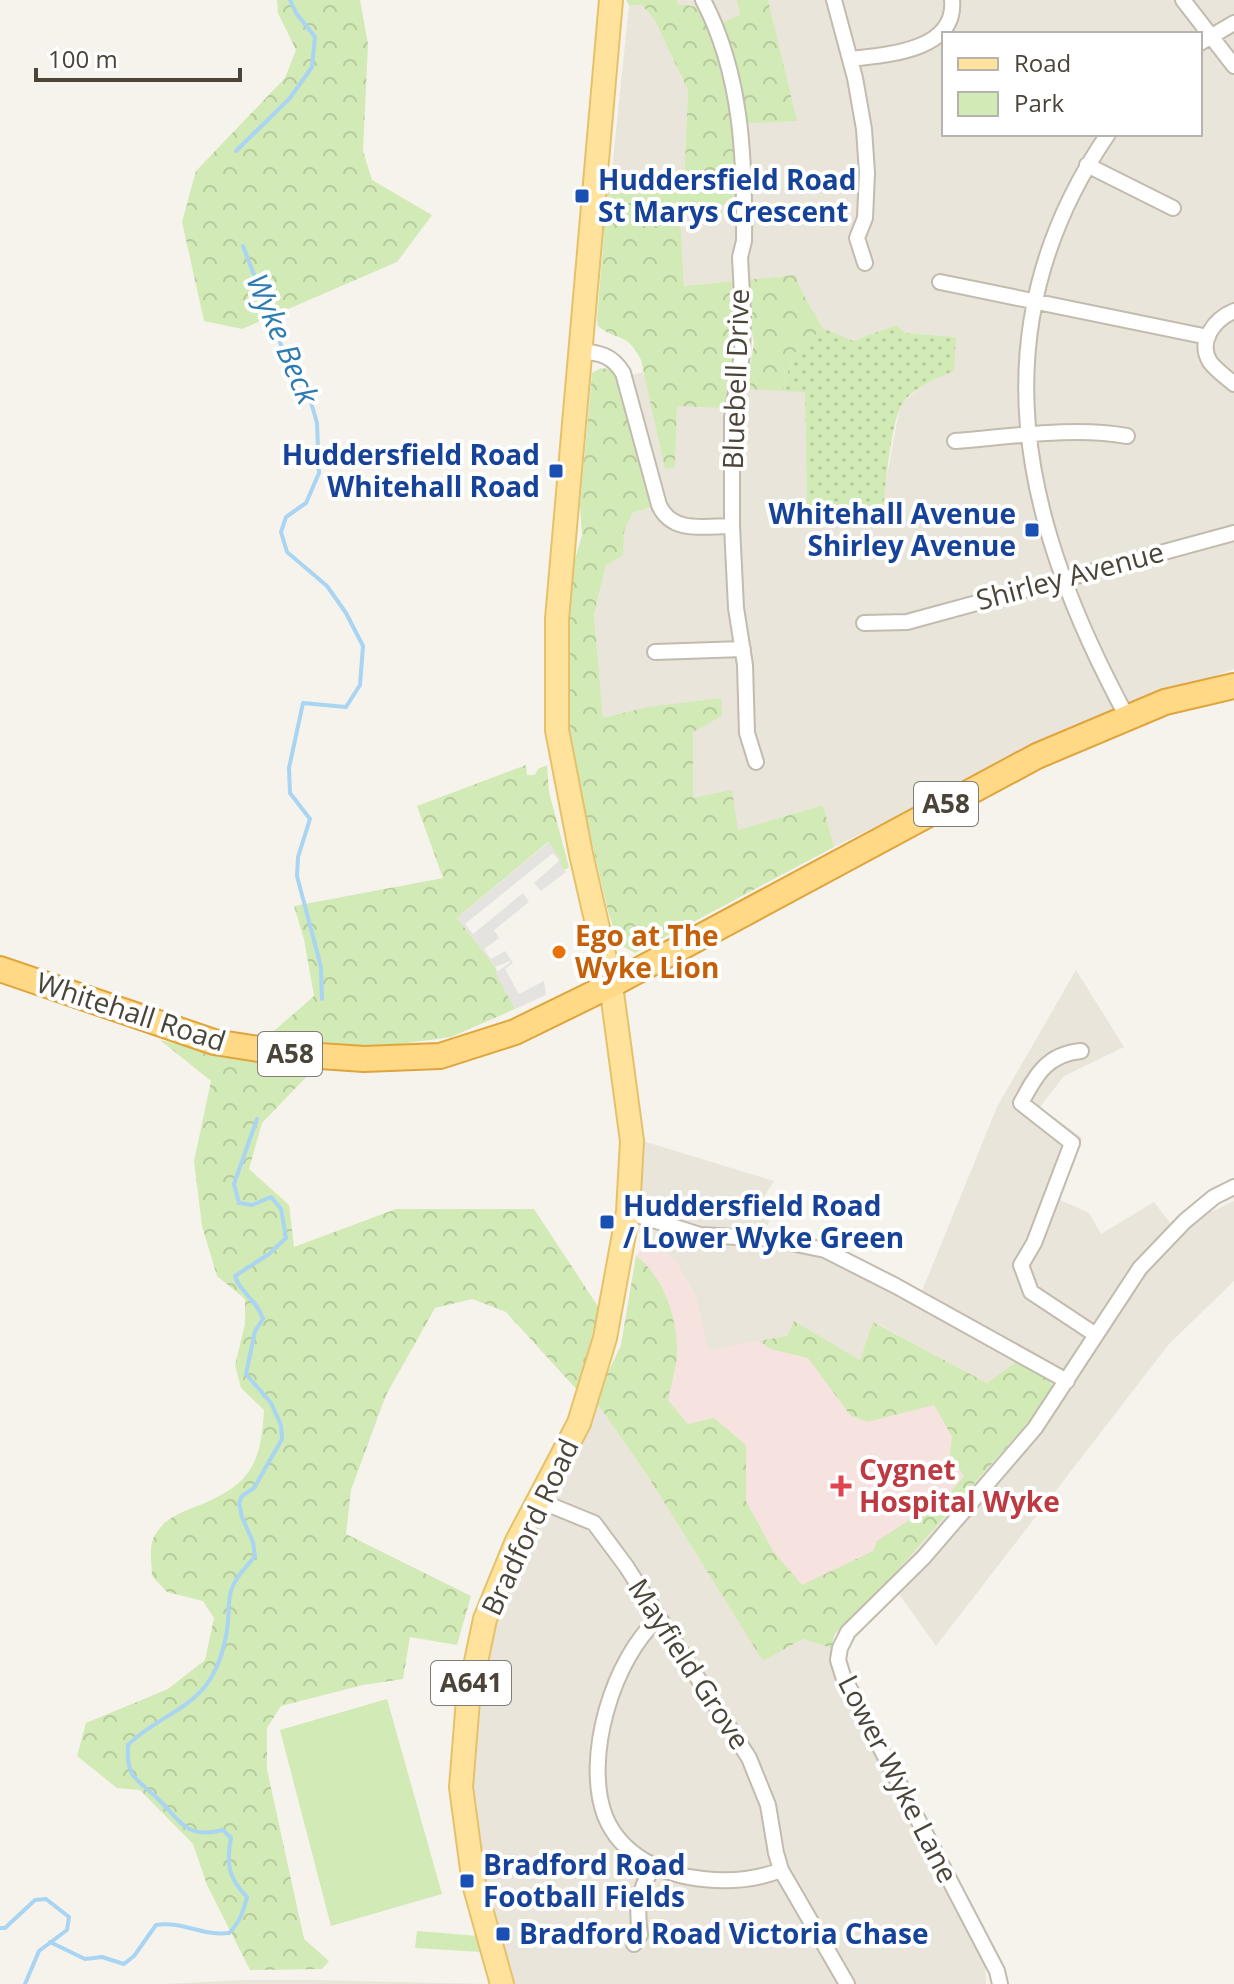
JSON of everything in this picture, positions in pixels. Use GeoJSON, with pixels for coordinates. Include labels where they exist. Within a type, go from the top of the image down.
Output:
{"type":"FeatureCollection","features":[{"type":"Feature","properties":{"kind":"highway","name":"Whitehall Road"},"geometry":{"type":"LineString","coordinates":[[0,969],[214,1042],[291,1054],[364,1059],[440,1056],[515,1032],[611,985],[1024,762],[1165,702],[1234,686]]}},
{"type":"Feature","properties":{"kind":"main road","name":"A641"},"geometry":{"type":"LineString","coordinates":[[611,0],[557,619],[557,730],[611,985],[632,1141],[628,1212]]}},
{"type":"Feature","properties":{"kind":"main road","name":"Bradford Road"},"geometry":{"type":"LineString","coordinates":[[502,1984],[474,1884],[461,1787],[468,1700],[485,1619],[517,1541],[579,1423],[586,1402],[605,1338],[628,1212]]}},
{"type":"Feature","properties":{"kind":"street","name":"Bluebell Drive"},"geometry":{"type":"LineString","coordinates":[[703,0],[713,18],[737,101],[742,135],[742,354],[732,418],[732,526],[747,733],[756,762]]}},
{"type":"Feature","properties":{"kind":"street"},"geometry":{"type":"LineString","coordinates":[[834,0],[862,115],[866,153],[865,218],[857,238],[865,263]]}},
{"type":"Feature","properties":{"kind":"street"},"geometry":{"type":"LineString","coordinates":[[850,59],[904,50],[935,39],[947,26],[952,0]]}},
{"type":"Feature","properties":{"kind":"street"},"geometry":{"type":"LineString","coordinates":[[1183,0],[1200,32]]}},
{"type":"Feature","properties":{"kind":"street"},"geometry":{"type":"LineString","coordinates":[[1234,23],[1204,40],[1234,66]]}},
{"type":"Feature","properties":{"kind":"street"},"geometry":{"type":"LineString","coordinates":[[1107,136],[1069,198],[1036,301],[1026,369],[1027,435],[1038,500],[1063,578],[1099,664],[1127,717]]}},
{"type":"Feature","properties":{"kind":"street"},"geometry":{"type":"LineString","coordinates":[[1087,165],[1173,208]]}},
{"type":"Feature","properties":{"kind":"street"},"geometry":{"type":"LineString","coordinates":[[940,282],[1208,337]]}},
{"type":"Feature","properties":{"kind":"street"},"geometry":{"type":"LineString","coordinates":[[1234,311],[1210,329],[1205,344],[1209,360],[1234,384]]}},
{"type":"Feature","properties":{"kind":"street"},"geometry":{"type":"LineString","coordinates":[[580,351],[602,353],[623,373],[664,517],[682,526],[732,526]]}},
{"type":"Feature","properties":{"kind":"street"},"geometry":{"type":"LineString","coordinates":[[955,441],[1027,435],[1108,433],[1127,436]]}},
{"type":"Feature","properties":{"kind":"street","name":"Shirley Avenue"},"geometry":{"type":"LineString","coordinates":[[864,623],[907,622],[1234,533]]}},
{"type":"Feature","properties":{"kind":"street"},"geometry":{"type":"LineString","coordinates":[[655,652],[743,649]]}},
{"type":"Feature","properties":{"kind":"street"},"geometry":{"type":"LineString","coordinates":[[1081,1051],[1065,1052],[1037,1072],[1021,1103],[1072,1143],[1034,1243],[1021,1265],[1031,1292],[1096,1335]]}},
{"type":"Feature","properties":{"kind":"street","name":"Lower Wyke Lane"},"geometry":{"type":"LineString","coordinates":[[1000,1984],[990,1958],[843,1676],[838,1660],[840,1648],[848,1632],[924,1557],[1035,1428],[1140,1268],[1185,1221],[1214,1197],[1234,1187]]}},
{"type":"Feature","properties":{"kind":"street"},"geometry":{"type":"LineString","coordinates":[[628,1212],[700,1235],[772,1239],[825,1250],[1067,1381]]}},
{"type":"Feature","properties":{"kind":"street","name":"Mayfield Grove"},"geometry":{"type":"LineString","coordinates":[[540,1501],[594,1523],[749,1758],[768,1805],[781,1870],[847,1984]]}},
{"type":"Feature","properties":{"kind":"street"},"geometry":{"type":"LineString","coordinates":[[659,1618],[648,1627],[614,1683],[601,1739],[598,1776],[606,1817],[629,1850],[653,1867],[684,1877],[717,1881],[762,1878],[781,1870]]}},
{"type":"Feature","properties":{"kind":"street"},"geometry":{"type":"LineString","coordinates":[[634,1944],[640,1935],[636,1908],[643,1884],[653,1867]]}},
{"type":"Feature","properties":{"kind":"shaded area"},"geometry":{"type":"Polygon","coordinates":[[[677,0],[737,0],[740,15],[712,27],[678,5],[677,0]]]}},
{"type":"Feature","properties":{"kind":"shaded area"},"geometry":{"type":"Polygon","coordinates":[[[768,0],[1234,0],[1234,669],[1099,716],[834,847],[823,805],[738,830],[605,744],[594,616],[606,564],[632,513],[618,378],[644,372],[665,468],[675,466],[677,406],[728,389],[737,361],[751,363],[747,389],[805,391],[807,513],[797,527],[813,522],[883,520],[884,492],[900,405],[921,386],[954,370],[955,337],[904,333],[896,325],[853,341],[823,328],[795,275],[684,286],[680,212],[736,123],[796,121],[768,0]]]}},
{"type":"Feature","properties":{"kind":"shaded area"},"geometry":{"type":"Polygon","coordinates":[[[629,5],[642,5],[654,19],[688,90],[684,181],[670,190],[612,170],[629,5]]]}},
{"type":"Feature","properties":{"kind":"shaded area"},"geometry":{"type":"Polygon","coordinates":[[[549,842],[566,872],[541,891],[534,883],[559,861],[553,853],[465,924],[473,934],[523,893],[529,902],[494,930],[499,938],[484,949],[491,959],[505,951],[513,963],[505,969],[519,994],[544,981],[546,995],[515,1009],[495,973],[510,961],[495,967],[457,918],[549,842]]]}},
{"type":"Feature","properties":{"kind":"shaded area"},"geometry":{"type":"Polygon","coordinates":[[[1076,970],[1124,1047],[1064,1076],[1040,1107],[1082,1138],[1058,1199],[1089,1213],[1101,1234],[1154,1202],[1181,1237],[1200,1217],[1234,1201],[1234,1281],[1169,1344],[936,1646],[889,1580],[1055,1393],[1016,1362],[987,1383],[874,1322],[860,1360],[794,1322],[787,1336],[708,1351],[695,1295],[676,1262],[639,1233],[643,1141],[774,1181],[762,1200],[775,1208],[765,1231],[828,1244],[922,1291],[997,1107],[1076,970]]]}},
{"type":"Feature","properties":{"kind":"shaded area","name":"Cygnet Hospital Wyke"},"geometry":{"type":"Polygon","coordinates":[[[647,1240],[676,1262],[695,1295],[708,1350],[787,1336],[794,1321],[860,1360],[873,1322],[987,1383],[1016,1362],[1047,1377],[889,1580],[805,1637],[621,1345],[636,1256],[647,1240]]]}},
{"type":"Feature","properties":{"kind":"shaded area"},"geometry":{"type":"Polygon","coordinates":[[[595,1400],[647,1475],[763,1660],[804,1639],[831,1648],[831,1666],[985,1962],[986,1984],[515,1984],[485,1883],[473,1786],[478,1701],[493,1619],[595,1400]]]}},
{"type":"Feature","properties":{"kind":"shaded area"},"geometry":{"type":"Polygon","coordinates":[[[311,1980],[488,1984],[166,1984],[311,1980]]]}},
{"type":"Feature","properties":{"kind":"green space"},"geometry":{"type":"Polygon","coordinates":[[[277,0],[360,0],[368,44],[363,151],[372,180],[432,215],[397,262],[242,329],[204,321],[182,222],[196,171],[285,78],[296,50],[278,13],[277,0]]]}},
{"type":"Feature","properties":{"kind":"green space"},"geometry":{"type":"Polygon","coordinates":[[[626,0],[677,0],[678,5],[699,9],[713,26],[740,15],[737,0],[768,0],[797,121],[736,124],[736,202],[680,212],[684,286],[795,275],[823,328],[792,355],[783,391],[746,389],[754,343],[752,333],[745,328],[733,386],[728,389],[726,408],[677,406],[675,467],[665,469],[641,360],[631,345],[598,326],[597,320],[609,169],[670,190],[684,181],[688,90],[654,19],[642,5],[629,5],[626,0]]]}},
{"type":"Feature","properties":{"kind":"green space"},"geometry":{"type":"Polygon","coordinates":[[[896,325],[905,333],[956,337],[954,371],[919,388],[907,398],[898,412],[886,478],[883,520],[813,522],[795,528],[807,513],[805,392],[783,391],[792,355],[823,328],[853,341],[896,325]]]}},
{"type":"Feature","properties":{"kind":"green space"},"geometry":{"type":"Polygon","coordinates":[[[601,368],[614,370],[618,378],[650,507],[632,513],[624,532],[623,555],[606,565],[594,615],[603,718],[648,707],[721,698],[722,716],[693,732],[693,798],[732,790],[738,830],[823,805],[834,847],[635,953],[618,944],[608,911],[571,753],[566,691],[574,563],[582,535],[580,506],[592,373],[601,368]]]}},
{"type":"Feature","properties":{"kind":"green space"},"geometry":{"type":"Polygon","coordinates":[[[526,765],[527,775],[535,775],[538,769],[547,765],[549,792],[569,867],[565,870],[559,864],[561,861],[548,842],[457,918],[495,967],[515,1009],[451,1037],[378,1047],[267,1037],[314,996],[304,939],[294,906],[443,878],[417,806],[526,765]]]}},
{"type":"Feature","properties":{"kind":"green space"},"geometry":{"type":"Polygon","coordinates":[[[160,1040],[262,1064],[312,1071],[262,1123],[249,1169],[289,1205],[294,1247],[396,1209],[534,1209],[599,1308],[578,1391],[506,1312],[472,1299],[435,1308],[386,1395],[351,1490],[346,1534],[471,1596],[457,1645],[410,1637],[403,1679],[363,1685],[281,1706],[267,1728],[267,1769],[304,1939],[329,1961],[322,1969],[250,1970],[207,1885],[193,1844],[140,1790],[117,1788],[77,1756],[86,1723],[168,1689],[205,1660],[214,1618],[203,1601],[167,1592],[152,1576],[152,1543],[156,1533],[168,1520],[225,1493],[247,1474],[259,1448],[262,1431],[264,1410],[241,1388],[235,1365],[245,1324],[245,1299],[217,1276],[202,1226],[194,1161],[211,1081],[160,1040]]]}},
{"type":"Feature","properties":{"kind":"green space"},"geometry":{"type":"Polygon","coordinates":[[[636,1256],[646,1264],[661,1286],[674,1324],[677,1357],[668,1400],[688,1424],[714,1418],[746,1445],[746,1501],[773,1551],[802,1585],[873,1551],[877,1541],[948,1495],[964,1476],[950,1455],[952,1437],[934,1405],[867,1422],[850,1415],[808,1358],[770,1349],[759,1341],[787,1336],[794,1321],[860,1360],[873,1322],[987,1383],[1016,1362],[1047,1377],[1055,1392],[889,1580],[835,1634],[831,1648],[803,1639],[763,1661],[647,1475],[595,1400],[621,1345],[636,1256]]]}},
{"type":"Feature","properties":{"kind":"green space"},"geometry":{"type":"Polygon","coordinates":[[[387,1699],[442,1894],[331,1926],[280,1730],[387,1699]]]}},
{"type":"Feature","properties":{"kind":"green space"},"geometry":{"type":"Polygon","coordinates":[[[417,1931],[479,1936],[482,1952],[415,1948],[417,1931]]]}},
{"type":"Feature","properties":{"kind":"waterway","name":"Wyke Beck"},"geometry":{"type":"LineString","coordinates":[[236,151],[290,98],[312,67],[315,37],[290,0]]}},
{"type":"Feature","properties":{"kind":"waterway","name":"Wyke Beck"},"geometry":{"type":"LineString","coordinates":[[243,246],[281,345],[308,392],[317,423],[319,473],[306,503],[286,517],[281,532],[287,552],[327,586],[346,613],[363,646],[360,685],[346,707],[303,703],[289,768],[290,793],[310,819],[298,857],[297,876],[321,967],[322,999]]}},
{"type":"Feature","properties":{"kind":"waterway","name":"Wyke Beck"},"geometry":{"type":"LineString","coordinates":[[50,1942],[85,1959],[102,1957],[124,1964],[134,1956],[156,1925],[229,1933],[241,1916],[247,1897],[230,1870],[231,1838],[223,1830],[193,1831],[180,1822],[135,1778],[129,1766],[128,1745],[192,1700],[213,1674],[226,1637],[231,1591],[255,1556],[239,1503],[242,1496],[254,1488],[282,1439],[281,1425],[271,1403],[246,1374],[255,1331],[263,1319],[235,1276],[269,1254],[286,1238],[281,1209],[271,1197],[252,1205],[239,1203],[234,1184],[257,1119]]}},
{"type":"Feature","properties":{"kind":"waterway"},"geometry":{"type":"LineString","coordinates":[[0,1928],[5,1928],[35,1900],[46,1899],[69,1917],[67,1930],[39,1951],[25,1984]]}},
{"type":"Feature","properties":{"kind":"place","name":"Huddersfield Road St Marys Crescent"},"geometry":{"type":"Point","coordinates":[582,196]}},
{"type":"Feature","properties":{"kind":"place","name":"Huddersfield Road Whitehall Road"},"geometry":{"type":"Point","coordinates":[556,471]}},
{"type":"Feature","properties":{"kind":"place","name":"Whitehall Avenue Shirley Avenue"},"geometry":{"type":"Point","coordinates":[1032,530]}},
{"type":"Feature","properties":{"kind":"place","name":"Ego at The Wyke Lion"},"geometry":{"type":"Point","coordinates":[559,952]}},
{"type":"Feature","properties":{"kind":"place","name":"Huddersfield Road / Lower Wyke Green"},"geometry":{"type":"Point","coordinates":[607,1222]}},
{"type":"Feature","properties":{"kind":"place","name":"Cygnet Hospital Wyke"},"geometry":{"type":"Point","coordinates":[841,1486]}},
{"type":"Feature","properties":{"kind":"place","name":"Bradford Road Football Fields"},"geometry":{"type":"Point","coordinates":[467,1881]}},
{"type":"Feature","properties":{"kind":"place","name":"Bradford Road Victoria Chase"},"geometry":{"type":"Point","coordinates":[503,1934]}}]}
